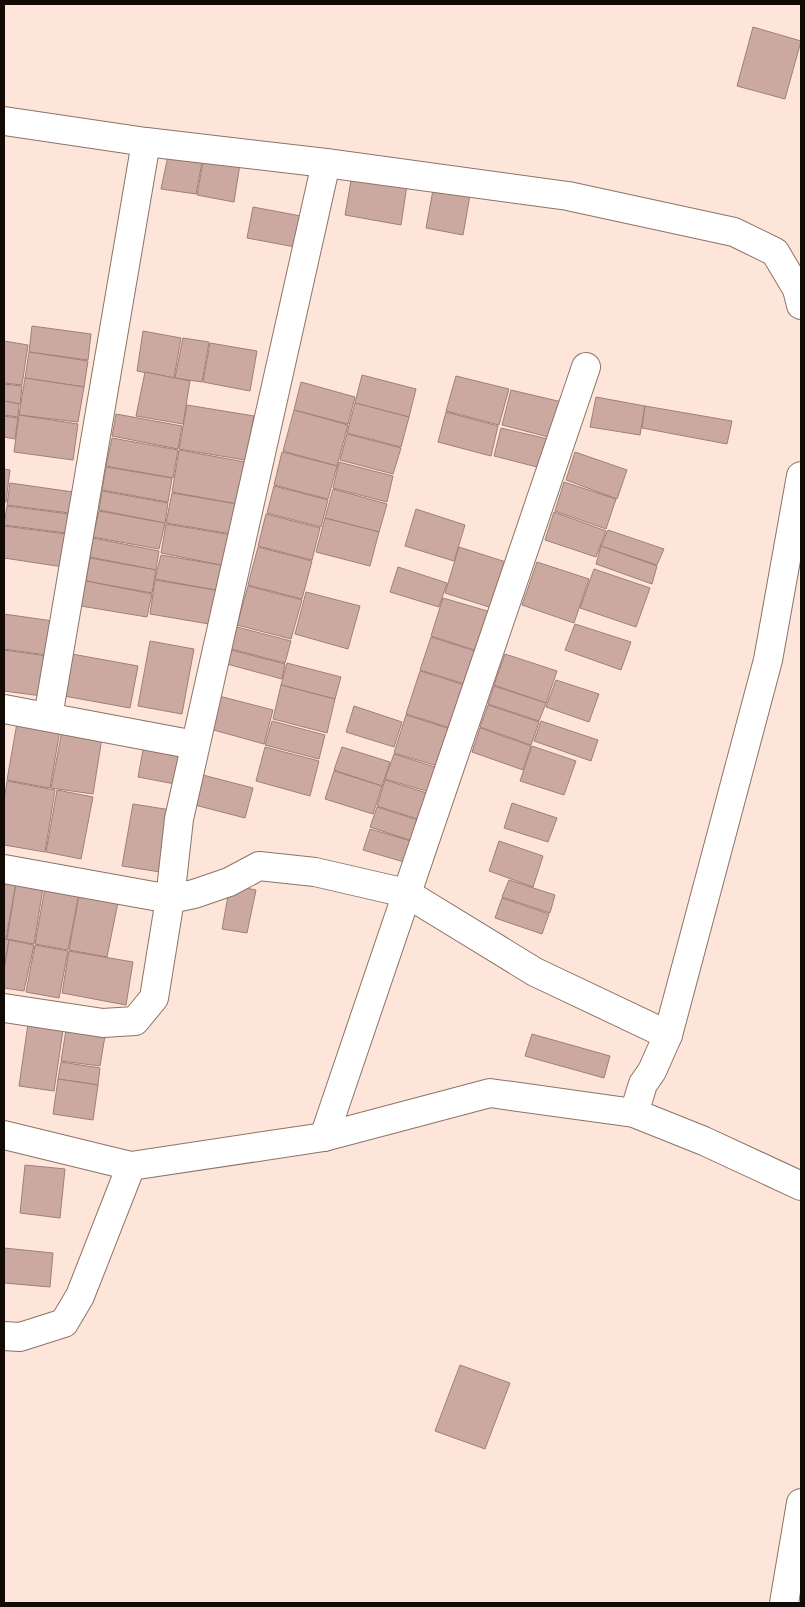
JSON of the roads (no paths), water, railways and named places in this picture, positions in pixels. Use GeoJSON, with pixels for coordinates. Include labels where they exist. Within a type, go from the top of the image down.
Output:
{"type":"FeatureCollection","features":[{"type":"Feature","properties":{"kind":"street"},"geometry":{"type":"LineString","coordinates":[[4,121],[146,142],[326,163],[568,196],[734,232],[775,252],[797,289],[801,305]]}},
{"type":"Feature","properties":{"kind":"street"},"geometry":{"type":"LineString","coordinates":[[48,716],[146,142]]}},
{"type":"Feature","properties":{"kind":"street"},"geometry":{"type":"LineString","coordinates":[[4,1008],[103,1023],[135,1021],[154,998],[170,899],[179,820],[326,163]]}},
{"type":"Feature","properties":{"kind":"street"},"geometry":{"type":"LineString","coordinates":[[324,1137],[586,366]]}},
{"type":"Feature","properties":{"kind":"street"},"geometry":{"type":"LineString","coordinates":[[634,1113],[643,1084],[652,1071],[668,1035],[768,660],[801,476]]}},
{"type":"Feature","properties":{"kind":"street"},"geometry":{"type":"LineString","coordinates":[[4,709],[195,745]]}},
{"type":"Feature","properties":{"kind":"street"},"geometry":{"type":"LineString","coordinates":[[4,869],[170,899],[194,894],[229,882],[259,866],[315,872],[406,893],[534,972],[668,1035]]}},
{"type":"Feature","properties":{"kind":"street"},"geometry":{"type":"LineString","coordinates":[[4,1135],[131,1166],[324,1137],[490,1093],[634,1113],[704,1141],[801,1186]]}},
{"type":"Feature","properties":{"kind":"street"},"geometry":{"type":"LineString","coordinates":[[4,1336],[20,1337],[64,1323],[80,1296],[131,1166]]}},
{"type":"Feature","properties":{"kind":"street"},"geometry":{"type":"LineString","coordinates":[[784,1603],[801,1503]]}}]}
